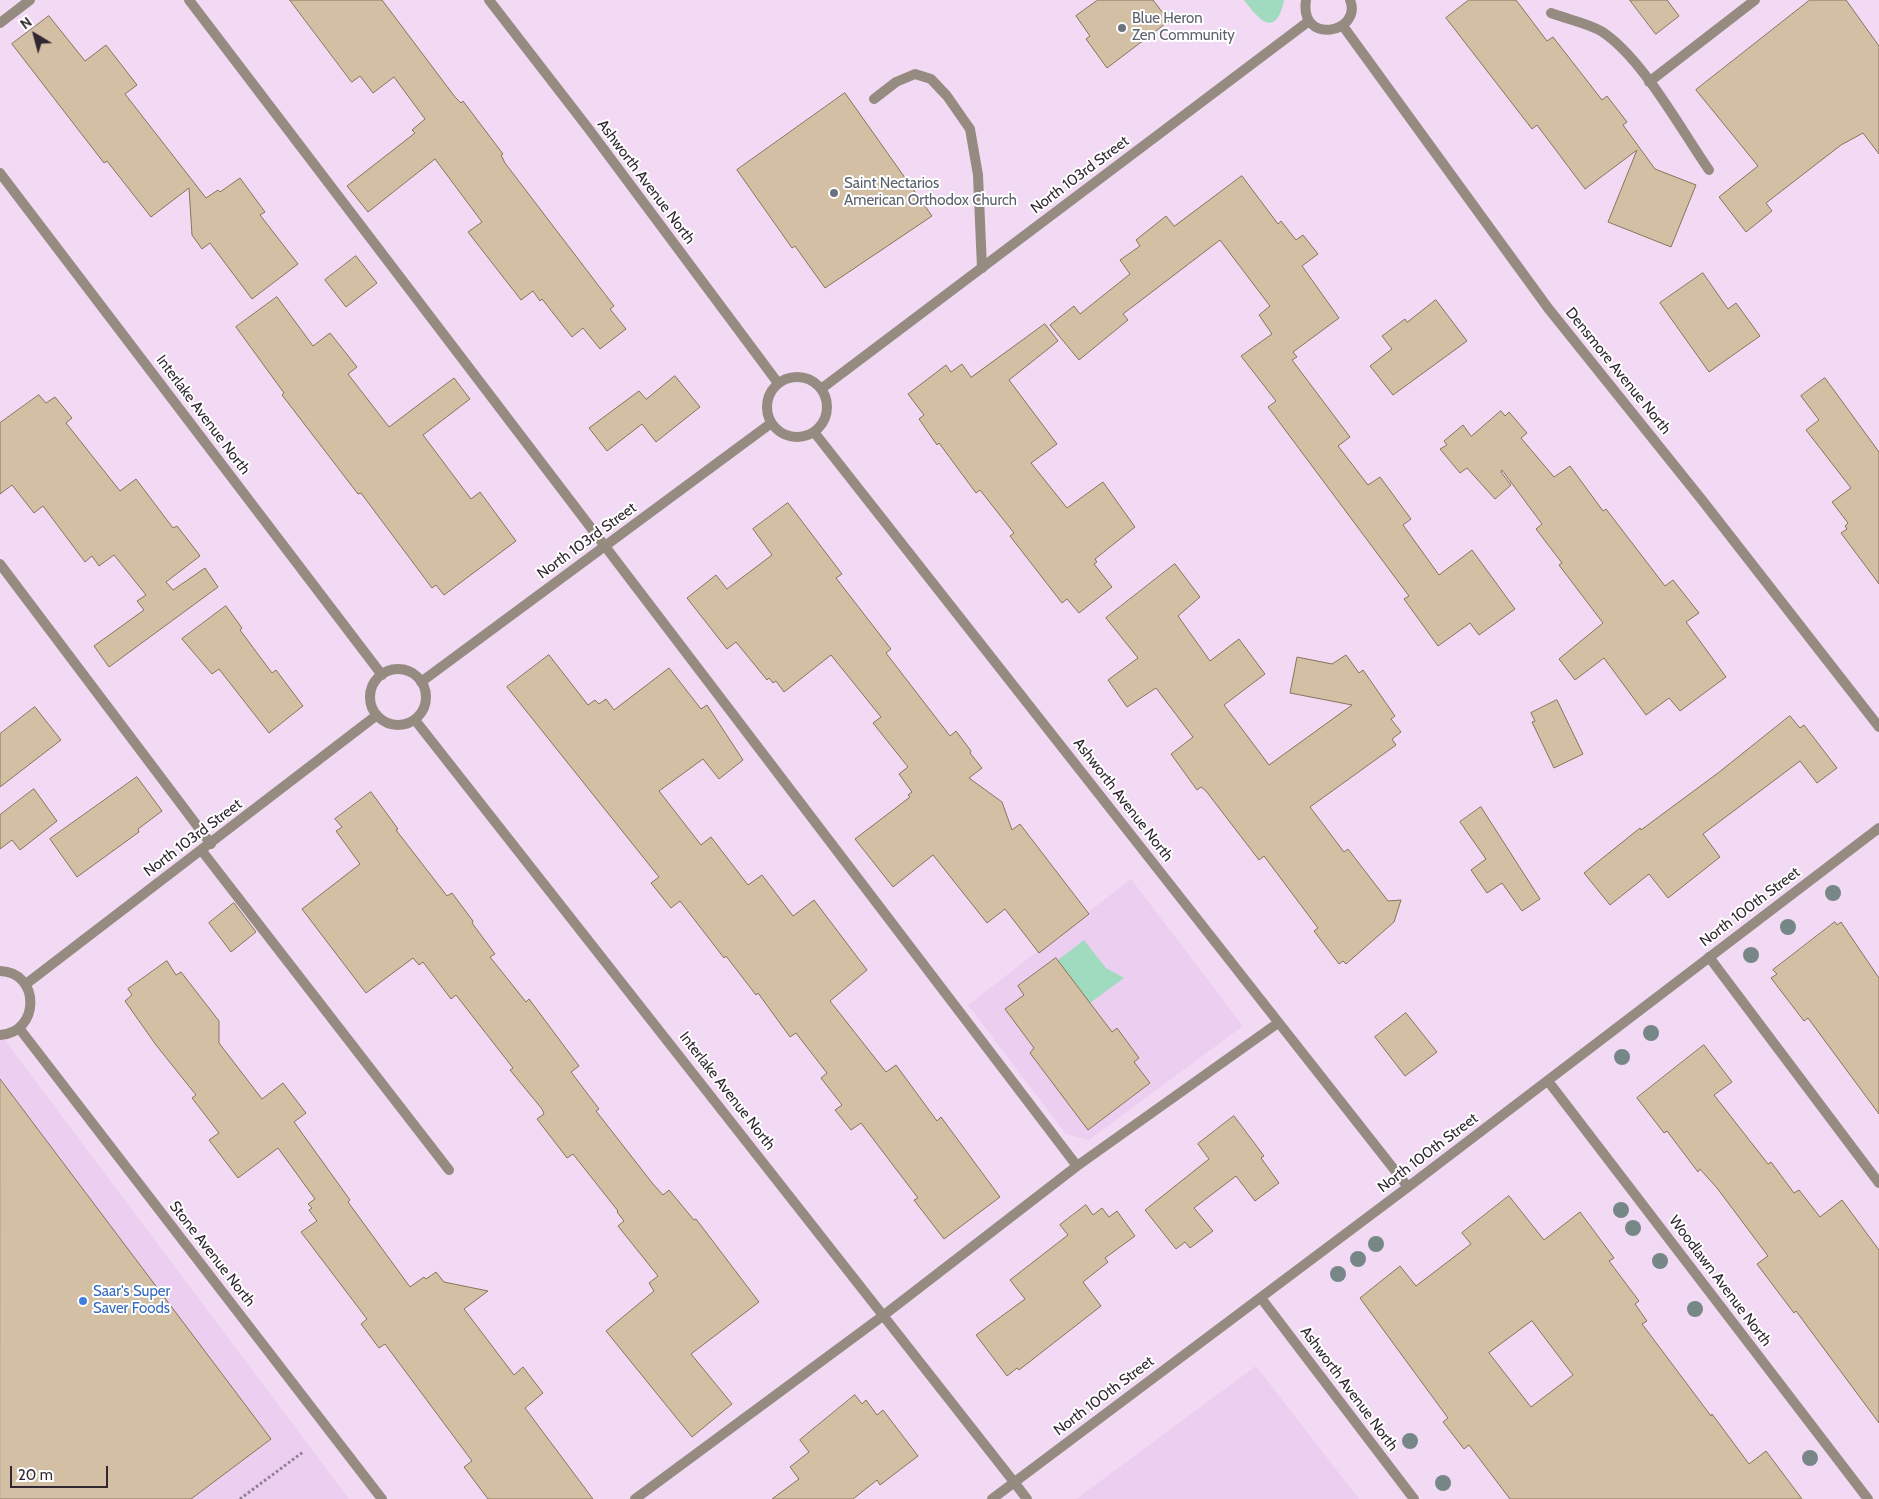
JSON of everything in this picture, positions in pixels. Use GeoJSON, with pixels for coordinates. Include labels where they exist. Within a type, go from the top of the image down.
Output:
{"type":"FeatureCollection","features":[{"type":"Feature","properties":{"kind":"street"},"geometry":{"type":"LineString","coordinates":[[0,23],[30,0]]}},
{"type":"Feature","properties":{"kind":"street"},"geometry":{"type":"LineString","coordinates":[[189,0],[1077,1166]]}},
{"type":"Feature","properties":{"kind":"street","name":"Ashworth Avenue North"},"geometry":{"type":"LineString","coordinates":[[489,0],[594,136],[778,383]]}},
{"type":"Feature","properties":{"kind":"street"},"geometry":{"type":"LineString","coordinates":[[1306,0],[1304,10],[1309,21],[1319,29],[1331,31],[1342,26],[1350,16],[1350,0]]}},
{"type":"Feature","properties":{"kind":"street"},"geometry":{"type":"LineString","coordinates":[[1649,82],[1755,0]]}},
{"type":"Feature","properties":{"kind":"street"},"geometry":{"type":"LineString","coordinates":[[1551,13],[1601,31],[1628,56],[1649,82],[1709,170]]}},
{"type":"Feature","properties":{"kind":"street","name":"North 103rd Street"},"geometry":{"type":"LineString","coordinates":[[821,389],[1309,21]]}},
{"type":"Feature","properties":{"kind":"street","name":"Densmore Avenue North"},"geometry":{"type":"LineString","coordinates":[[1342,26],[1548,308],[1702,500],[1879,727]]}},
{"type":"Feature","properties":{"kind":"street"},"geometry":{"type":"LineString","coordinates":[[874,99],[896,82],[915,74],[931,79],[947,96],[970,129],[978,175],[982,268]]}},
{"type":"Feature","properties":{"kind":"street","name":"Interlake Avenue North"},"geometry":{"type":"LineString","coordinates":[[0,173],[382,675]]}},
{"type":"Feature","properties":{"kind":"street"},"geometry":{"type":"LineString","coordinates":[[791,377],[801,377],[810,379],[821,389],[827,402],[827,412],[824,422],[814,432],[798,438],[787,436],[770,424],[766,403],[769,394],[778,383],[791,377]]}},
{"type":"Feature","properties":{"kind":"street","name":"North 103rd Street"},"geometry":{"type":"LineString","coordinates":[[421,682],[770,424]]}},
{"type":"Feature","properties":{"kind":"street","name":"Ashworth Avenue North"},"geometry":{"type":"LineString","coordinates":[[814,432],[1408,1188]]}},
{"type":"Feature","properties":{"kind":"street"},"geometry":{"type":"LineString","coordinates":[[0,564],[210,844]]}},
{"type":"Feature","properties":{"kind":"street"},"geometry":{"type":"LineString","coordinates":[[394,670],[403,670],[411,672],[421,682],[426,693],[426,702],[423,711],[415,720],[399,725],[390,724],[377,714],[371,703],[371,693],[373,685],[382,675],[394,670]]}},
{"type":"Feature","properties":{"kind":"street","name":"North 103rd Street"},"geometry":{"type":"LineString","coordinates":[[26,984],[202,851],[377,714]]}},
{"type":"Feature","properties":{"kind":"street","name":"Interlake Avenue North"},"geometry":{"type":"LineString","coordinates":[[415,720],[1027,1499]]}},
{"type":"Feature","properties":{"kind":"street"},"geometry":{"type":"LineString","coordinates":[[1875,830],[1879,842]]}},
{"type":"Feature","properties":{"kind":"street","name":"North 100th Street"},"geometry":{"type":"LineString","coordinates":[[992,1499],[1408,1188],[1875,830]]}},
{"type":"Feature","properties":{"kind":"street"},"geometry":{"type":"LineString","coordinates":[[202,851],[449,1170]]}},
{"type":"Feature","properties":{"kind":"street"},"geometry":{"type":"LineString","coordinates":[[1709,957],[1879,1184]]}},
{"type":"Feature","properties":{"kind":"street"},"geometry":{"type":"LineString","coordinates":[[0,971],[12,974],[26,984],[31,996],[32,1006],[28,1017],[19,1028],[0,1035]]}},
{"type":"Feature","properties":{"kind":"street"},"geometry":{"type":"LineString","coordinates":[[635,1499],[884,1315],[1077,1166],[1278,1023]]}},
{"type":"Feature","properties":{"kind":"street","name":"Stone Avenue North"},"geometry":{"type":"LineString","coordinates":[[19,1028],[382,1499]]}},
{"type":"Feature","properties":{"kind":"street","name":"Woodlawn Avenue North"},"geometry":{"type":"LineString","coordinates":[[1548,1081],[1868,1499]]}},
{"type":"Feature","properties":{"kind":"street","name":"Ashworth Avenue North"},"geometry":{"type":"LineString","coordinates":[[1260,1298],[1414,1499]]}},
{"type":"Feature","properties":{"kind":"path"},"geometry":{"type":"LineString","coordinates":[[240,1499],[303,1452]]}},
{"type":"Feature","properties":{"kind":"shaded area"},"geometry":{"type":"Polygon","coordinates":[[[1131,879],[1243,1026],[1089,1140],[1066,1134],[968,1005],[1131,879]]]}},
{"type":"Feature","properties":{"kind":"shaded area","name":"Saar's Super Saver Foods"},"geometry":{"type":"Polygon","coordinates":[[[0,1034],[349,1499],[0,1499],[0,1034]]]}},
{"type":"Feature","properties":{"kind":"shaded area"},"geometry":{"type":"Polygon","coordinates":[[[1256,1366],[1359,1499],[1076,1499],[1256,1366]]]}},
{"type":"Feature","properties":{"kind":"green space"},"geometry":{"type":"Polygon","coordinates":[[[1244,0],[1284,1],[1276,20],[1271,23],[1266,22],[1255,14],[1244,0]]]}},
{"type":"Feature","properties":{"kind":"green space"},"geometry":{"type":"Polygon","coordinates":[[[1084,940],[1106,968],[1124,978],[1090,1003],[1058,960],[1084,940]]]}},
{"type":"Feature","properties":{"kind":"building"},"geometry":{"type":"Polygon","coordinates":[[[290,0],[382,0],[455,97],[461,103],[463,101],[503,154],[501,155],[505,163],[614,306],[610,309],[626,329],[600,349],[583,328],[572,337],[542,299],[540,301],[533,291],[521,300],[468,232],[482,222],[435,159],[368,212],[347,186],[415,133],[412,130],[425,119],[394,77],[373,93],[360,76],[352,82],[290,0]]]}},
{"type":"Feature","properties":{"kind":"building","name":"Blue Heron Zen Community"},"geometry":{"type":"Polygon","coordinates":[[[1098,0],[1153,0],[1169,21],[1107,68],[1086,39],[1090,36],[1076,16],[1098,0]]]}},
{"type":"Feature","properties":{"kind":"building"},"geometry":{"type":"Polygon","coordinates":[[[1469,0],[1516,0],[1547,41],[1553,37],[1602,100],[1607,96],[1627,122],[1623,125],[1655,169],[1696,185],[1671,247],[1608,222],[1637,150],[1585,189],[1537,125],[1532,129],[1446,18],[1469,0]]]}},
{"type":"Feature","properties":{"kind":"building"},"geometry":{"type":"Polygon","coordinates":[[[1630,0],[1667,0],[1679,16],[1656,34],[1630,0]]]}},
{"type":"Feature","properties":{"kind":"building"},"geometry":{"type":"Polygon","coordinates":[[[1810,0],[1846,0],[1879,46],[1879,154],[1863,133],[1841,145],[1766,203],[1772,211],[1746,232],[1719,197],[1758,166],[1696,90],[1810,0]]]}},
{"type":"Feature","properties":{"kind":"building"},"geometry":{"type":"Polygon","coordinates":[[[49,16],[85,61],[106,45],[137,85],[125,94],[206,198],[218,190],[220,192],[240,178],[265,212],[260,215],[298,264],[252,299],[210,243],[202,249],[192,235],[189,188],[151,217],[107,161],[104,163],[12,44],[49,16]]]}},
{"type":"Feature","properties":{"kind":"building","name":"Saint Nectarios American Orthodox Church"},"geometry":{"type":"Polygon","coordinates":[[[845,93],[932,216],[825,288],[795,246],[792,248],[737,170],[845,93]]]}},
{"type":"Feature","properties":{"kind":"building"},"geometry":{"type":"Polygon","coordinates":[[[1242,176],[1278,224],[1281,221],[1296,240],[1303,235],[1318,254],[1302,266],[1339,318],[1293,352],[1297,357],[1292,360],[1350,437],[1338,446],[1368,485],[1380,477],[1411,519],[1403,525],[1439,575],[1472,550],[1515,609],[1479,635],[1470,623],[1438,646],[1404,599],[1409,596],[1268,407],[1276,401],[1241,356],[1272,334],[1259,315],[1270,306],[1220,240],[1123,314],[1128,320],[1079,360],[1050,325],[1074,306],[1080,314],[1130,274],[1120,260],[1140,246],[1136,240],[1166,216],[1174,226],[1242,176]]]}},
{"type":"Feature","properties":{"kind":"building"},"geometry":{"type":"Polygon","coordinates":[[[356,256],[377,283],[346,307],[325,280],[356,256]]]}},
{"type":"Feature","properties":{"kind":"building"},"geometry":{"type":"Polygon","coordinates":[[[1703,273],[1728,309],[1736,303],[1760,336],[1709,372],[1660,303],[1703,273]]]}},
{"type":"Feature","properties":{"kind":"building"},"geometry":{"type":"Polygon","coordinates":[[[277,297],[313,346],[330,333],[357,367],[348,374],[389,427],[454,378],[470,399],[423,435],[471,499],[480,492],[516,541],[444,595],[436,585],[432,588],[361,493],[358,494],[282,395],[284,393],[236,327],[277,297]]]}},
{"type":"Feature","properties":{"kind":"building"},"geometry":{"type":"Polygon","coordinates":[[[1436,300],[1467,341],[1393,395],[1370,366],[1392,349],[1382,336],[1405,319],[1407,322],[1436,300]]]}},
{"type":"Feature","properties":{"kind":"building"},"geometry":{"type":"Polygon","coordinates":[[[1045,324],[1058,341],[1009,380],[1057,444],[1031,463],[1067,508],[1103,482],[1135,527],[1095,559],[1097,562],[1094,564],[1112,587],[1079,613],[1067,599],[1062,603],[1010,536],[1014,533],[980,490],[976,493],[939,443],[937,445],[919,419],[924,415],[908,394],[946,365],[951,372],[962,364],[971,377],[1045,324]]]}},
{"type":"Feature","properties":{"kind":"building"},"geometry":{"type":"Polygon","coordinates":[[[675,376],[700,407],[656,442],[642,424],[607,451],[589,428],[639,391],[646,399],[675,376]]]}},
{"type":"Feature","properties":{"kind":"building"},"geometry":{"type":"Polygon","coordinates":[[[1825,378],[1879,452],[1879,584],[1841,533],[1847,529],[1845,526],[1848,523],[1832,502],[1851,488],[1806,430],[1819,420],[1801,396],[1825,378]]]}},
{"type":"Feature","properties":{"kind":"building"},"geometry":{"type":"Polygon","coordinates":[[[39,395],[46,403],[55,397],[72,418],[66,423],[120,491],[136,479],[173,528],[177,526],[198,553],[200,556],[166,582],[173,590],[205,568],[218,587],[109,667],[94,646],[144,610],[137,601],[146,595],[114,555],[99,566],[92,556],[85,562],[43,506],[34,513],[12,485],[0,494],[0,423],[39,395]]]}},
{"type":"Feature","properties":{"kind":"building"},"geometry":{"type":"Polygon","coordinates":[[[1501,411],[1505,416],[1509,412],[1527,433],[1521,438],[1554,477],[1570,466],[1603,511],[1606,509],[1665,586],[1673,580],[1699,613],[1686,622],[1726,677],[1680,711],[1669,698],[1646,715],[1604,658],[1575,680],[1559,659],[1603,623],[1559,565],[1562,563],[1536,529],[1542,524],[1502,470],[1501,472],[1511,485],[1495,499],[1467,468],[1460,473],[1440,449],[1447,445],[1444,441],[1463,425],[1471,436],[1501,411]]]}},
{"type":"Feature","properties":{"kind":"building"},"geometry":{"type":"Polygon","coordinates":[[[788,503],[842,574],[836,578],[891,649],[886,653],[950,736],[956,731],[971,751],[970,753],[982,768],[969,778],[1002,802],[1012,830],[1020,824],[1089,914],[1039,953],[1005,909],[987,923],[933,855],[893,887],[855,839],[910,797],[908,795],[912,792],[899,774],[908,767],[873,723],[881,717],[831,655],[784,692],[776,681],[773,683],[769,678],[767,680],[736,642],[727,649],[687,598],[716,575],[727,589],[772,555],[753,529],[788,503]]]}},
{"type":"Feature","properties":{"kind":"building"},"geometry":{"type":"Polygon","coordinates":[[[1175,564],[1200,597],[1178,616],[1210,661],[1239,639],[1265,674],[1224,705],[1269,765],[1352,705],[1290,693],[1297,657],[1332,664],[1346,655],[1359,673],[1363,670],[1395,716],[1391,719],[1401,732],[1392,739],[1396,745],[1310,807],[1344,852],[1348,849],[1388,901],[1401,900],[1394,922],[1346,964],[1343,961],[1339,964],[1314,931],[1318,928],[1264,856],[1259,860],[1206,791],[1201,787],[1197,790],[1171,754],[1193,737],[1156,688],[1127,707],[1108,680],[1138,658],[1106,618],[1175,564]]]}},
{"type":"Feature","properties":{"kind":"building"},"geometry":{"type":"Polygon","coordinates":[[[226,606],[242,628],[240,630],[272,673],[276,670],[303,706],[269,733],[219,669],[212,674],[182,639],[226,606]]]}},
{"type":"Feature","properties":{"kind":"building"},"geometry":{"type":"Polygon","coordinates":[[[549,655],[588,705],[595,700],[599,704],[606,699],[614,710],[669,668],[701,709],[707,705],[743,760],[719,779],[703,759],[659,791],[701,845],[711,837],[748,885],[762,875],[793,916],[814,900],[867,970],[830,1001],[886,1072],[896,1065],[937,1121],[941,1117],[1000,1197],[944,1239],[914,1200],[918,1198],[861,1123],[851,1130],[835,1110],[842,1105],[821,1078],[827,1073],[796,1033],[790,1037],[758,993],[756,995],[726,956],[724,958],[680,901],[671,908],[651,883],[659,877],[507,687],[549,655]]]}},
{"type":"Feature","properties":{"kind":"building"},"geometry":{"type":"Polygon","coordinates":[[[1557,700],[1583,754],[1554,768],[1532,722],[1535,721],[1531,713],[1557,700]]]}},
{"type":"Feature","properties":{"kind":"building"},"geometry":{"type":"Polygon","coordinates":[[[35,707],[61,740],[0,787],[0,734],[35,707]]]}},
{"type":"Feature","properties":{"kind":"building"},"geometry":{"type":"Polygon","coordinates":[[[1790,716],[1800,728],[1804,725],[1837,768],[1817,783],[1800,761],[1703,834],[1720,857],[1668,898],[1649,874],[1610,905],[1584,873],[1640,828],[1641,830],[1718,773],[1790,716]]]}},
{"type":"Feature","properties":{"kind":"building"},"geometry":{"type":"Polygon","coordinates":[[[137,777],[162,811],[138,829],[139,832],[77,877],[50,839],[137,777]]]}},
{"type":"Feature","properties":{"kind":"building"},"geometry":{"type":"Polygon","coordinates":[[[34,789],[57,821],[20,850],[12,840],[0,849],[0,815],[34,789]]]}},
{"type":"Feature","properties":{"kind":"building"},"geometry":{"type":"Polygon","coordinates":[[[371,792],[398,829],[396,830],[447,896],[452,893],[473,921],[472,923],[495,954],[490,957],[526,1002],[529,999],[579,1066],[571,1072],[599,1109],[596,1111],[663,1195],[669,1190],[694,1220],[696,1219],[759,1302],[691,1354],[732,1404],[692,1437],[606,1331],[654,1291],[649,1283],[658,1276],[618,1226],[624,1221],[618,1211],[573,1154],[567,1158],[537,1119],[544,1114],[542,1109],[510,1070],[513,1068],[456,995],[451,999],[423,962],[419,965],[413,958],[366,993],[302,909],[360,864],[336,831],[342,827],[335,819],[371,792]]]}},
{"type":"Feature","properties":{"kind":"building"},"geometry":{"type":"Polygon","coordinates":[[[1481,807],[1540,899],[1522,911],[1502,883],[1487,893],[1471,870],[1486,859],[1460,822],[1481,807]]]}},
{"type":"Feature","properties":{"kind":"building"},"geometry":{"type":"Polygon","coordinates":[[[234,903],[256,932],[231,952],[209,923],[234,903]]]}},
{"type":"Feature","properties":{"kind":"building"},"geometry":{"type":"Polygon","coordinates":[[[1835,922],[1837,925],[1841,922],[1879,978],[1879,1114],[1808,1018],[1804,1021],[1771,978],[1777,974],[1773,970],[1835,922]]]}},
{"type":"Feature","properties":{"kind":"building"},"geometry":{"type":"Polygon","coordinates":[[[1056,958],[1112,1032],[1117,1028],[1139,1058],[1134,1062],[1150,1083],[1088,1130],[1030,1053],[1034,1048],[1005,1009],[1024,995],[1018,986],[1056,958]]]}},
{"type":"Feature","properties":{"kind":"building"},"geometry":{"type":"Polygon","coordinates":[[[167,961],[176,975],[181,972],[219,1021],[219,1043],[262,1099],[283,1083],[306,1113],[294,1122],[350,1200],[348,1202],[410,1287],[424,1277],[426,1279],[436,1272],[444,1282],[488,1291],[464,1309],[514,1375],[523,1367],[543,1393],[525,1408],[593,1499],[488,1499],[464,1467],[472,1461],[385,1344],[379,1348],[361,1324],[367,1319],[301,1232],[317,1221],[309,1210],[312,1208],[308,1204],[315,1199],[278,1148],[238,1178],[209,1140],[219,1133],[192,1098],[196,1095],[156,1045],[125,1001],[132,995],[128,989],[167,961]]]}},
{"type":"Feature","properties":{"kind":"building"},"geometry":{"type":"Polygon","coordinates":[[[1406,1013],[1437,1052],[1405,1076],[1375,1037],[1406,1013]]]}},
{"type":"Feature","properties":{"kind":"building"},"geometry":{"type":"Polygon","coordinates":[[[1704,1045],[1732,1082],[1714,1095],[1768,1164],[1771,1162],[1794,1193],[1799,1190],[1820,1217],[1842,1200],[1879,1250],[1879,1423],[1796,1311],[1794,1313],[1757,1264],[1768,1256],[1717,1188],[1700,1169],[1698,1172],[1667,1131],[1664,1133],[1637,1098],[1704,1045]]]}},
{"type":"Feature","properties":{"kind":"building","name":"Saar's Super Saver Foods"},"geometry":{"type":"Polygon","coordinates":[[[0,1079],[271,1439],[191,1499],[0,1499],[0,1079]]]}},
{"type":"Feature","properties":{"kind":"building"},"geometry":{"type":"Polygon","coordinates":[[[1234,1116],[1264,1156],[1261,1158],[1279,1183],[1255,1201],[1236,1176],[1194,1208],[1213,1231],[1190,1248],[1185,1242],[1176,1249],[1145,1210],[1209,1159],[1198,1144],[1234,1116]]]}},
{"type":"Feature","properties":{"kind":"building"},"geometry":{"type":"Polygon","coordinates":[[[1509,1196],[1544,1240],[1580,1212],[1614,1258],[1609,1261],[1639,1301],[1635,1304],[1647,1321],[1642,1324],[1711,1416],[1712,1414],[1749,1464],[1766,1451],[1802,1499],[1510,1499],[1469,1445],[1464,1449],[1443,1422],[1448,1418],[1360,1298],[1400,1266],[1416,1286],[1471,1244],[1462,1233],[1509,1196]],[[1532,1321],[1489,1353],[1531,1407],[1573,1375],[1532,1321]]]}},
{"type":"Feature","properties":{"kind":"building"},"geometry":{"type":"Polygon","coordinates":[[[1086,1205],[1093,1215],[1102,1208],[1109,1217],[1117,1211],[1135,1236],[1105,1258],[1108,1262],[1083,1282],[1101,1306],[1019,1370],[1017,1368],[1007,1376],[976,1335],[1025,1299],[1010,1280],[1068,1235],[1060,1225],[1086,1205]]]}},
{"type":"Feature","properties":{"kind":"building"},"geometry":{"type":"Polygon","coordinates":[[[855,1395],[862,1404],[866,1400],[877,1415],[883,1410],[918,1456],[880,1485],[877,1480],[853,1499],[772,1499],[799,1479],[790,1467],[809,1452],[800,1440],[855,1395]]]}},
{"type":"Feature","properties":{"kind":"place","name":"Blue Heron Zen Community"},"geometry":{"type":"Point","coordinates":[1122,28]}},
{"type":"Feature","properties":{"kind":"place","name":"Saint Nectarios American Orthodox Church"},"geometry":{"type":"Point","coordinates":[834,193]}},
{"type":"Feature","properties":{"kind":"place","name":"Saar's Super Saver Foods"},"geometry":{"type":"Point","coordinates":[83,1301]}}]}
